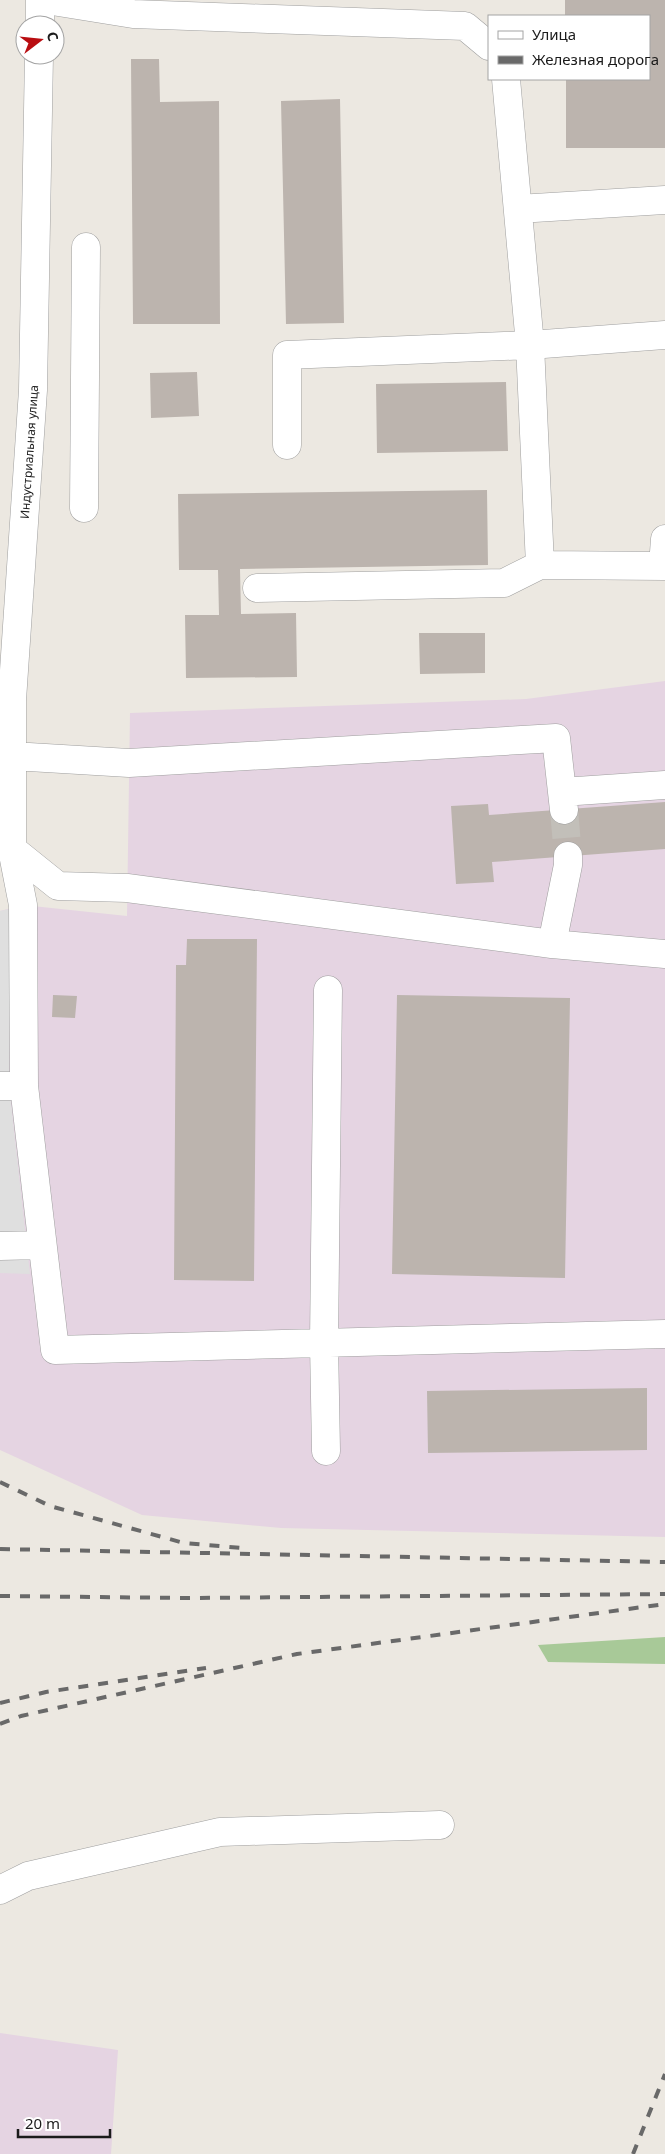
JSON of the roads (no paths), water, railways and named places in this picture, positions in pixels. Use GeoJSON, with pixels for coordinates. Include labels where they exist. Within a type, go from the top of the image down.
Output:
{"type":"FeatureCollection","features":[{"type":"Feature","properties":{"kind":"street"},"geometry":{"type":"LineString","coordinates":[[40,0],[40,15]]}},
{"type":"Feature","properties":{"kind":"street"},"geometry":{"type":"LineString","coordinates":[[46,0],[133,14],[465,26],[488,45]]}},
{"type":"Feature","properties":{"kind":"street","name":"Индустриальная улица"},"geometry":{"type":"LineString","coordinates":[[39,65],[33,390],[6,700],[12,756],[6,853],[23,905],[11,940],[12,1086],[41,1245],[55,1350],[324,1343]]}},
{"type":"Feature","properties":{"kind":"street"},"geometry":{"type":"LineString","coordinates":[[506,80],[530,345],[540,565]]}},
{"type":"Feature","properties":{"kind":"street"},"geometry":{"type":"LineString","coordinates":[[518,209],[665,200]]}},
{"type":"Feature","properties":{"kind":"street"},"geometry":{"type":"LineString","coordinates":[[84,508],[86,247]]}},
{"type":"Feature","properties":{"kind":"street"},"geometry":{"type":"LineString","coordinates":[[287,445],[286,355],[530,345],[665,335]]}},
{"type":"Feature","properties":{"kind":"street"},"geometry":{"type":"LineString","coordinates":[[258,588],[504,584],[540,565],[664,566],[665,539]]}},
{"type":"Feature","properties":{"kind":"street"},"geometry":{"type":"LineString","coordinates":[[12,756],[129,763],[556,738],[563,801],[665,785]]}},
{"type":"Feature","properties":{"kind":"street"},"geometry":{"type":"LineString","coordinates":[[6,853],[58,886],[127,888],[552,944],[665,954]]}},
{"type":"Feature","properties":{"kind":"street"},"geometry":{"type":"LineString","coordinates":[[552,944],[568,865],[568,856]]}},
{"type":"Feature","properties":{"kind":"street"},"geometry":{"type":"LineString","coordinates":[[326,1451],[324,1343],[328,990]]}},
{"type":"Feature","properties":{"kind":"street"},"geometry":{"type":"LineString","coordinates":[[0,1246],[41,1245]]}},
{"type":"Feature","properties":{"kind":"street"},"geometry":{"type":"LineString","coordinates":[[324,1343],[665,1334]]}},
{"type":"Feature","properties":{"kind":"street"},"geometry":{"type":"LineString","coordinates":[[0,1890],[28,1876],[220,1832],[440,1825]]}},
{"type":"Feature","properties":{"kind":"tunnel"},"geometry":{"type":"LineString","coordinates":[[564,810],[568,856]]}},
{"type":"Feature","properties":{"kind":"railway"},"geometry":{"type":"LineString","coordinates":[[0,1482],[50,1506],[184,1543],[242,1548]]}},
{"type":"Feature","properties":{"kind":"railway"},"geometry":{"type":"LineString","coordinates":[[0,1549],[665,1562]]}},
{"type":"Feature","properties":{"kind":"railway"},"geometry":{"type":"LineString","coordinates":[[0,1596],[186,1598],[665,1594]]}},
{"type":"Feature","properties":{"kind":"railway"},"geometry":{"type":"LineString","coordinates":[[0,1724],[21,1716],[297,1654],[665,1604]]}},
{"type":"Feature","properties":{"kind":"railway"},"geometry":{"type":"LineString","coordinates":[[0,1703],[46,1692],[206,1668]]}},
{"type":"Feature","properties":{"kind":"railway"},"geometry":{"type":"LineString","coordinates":[[633,2154],[665,2074]]}}]}
